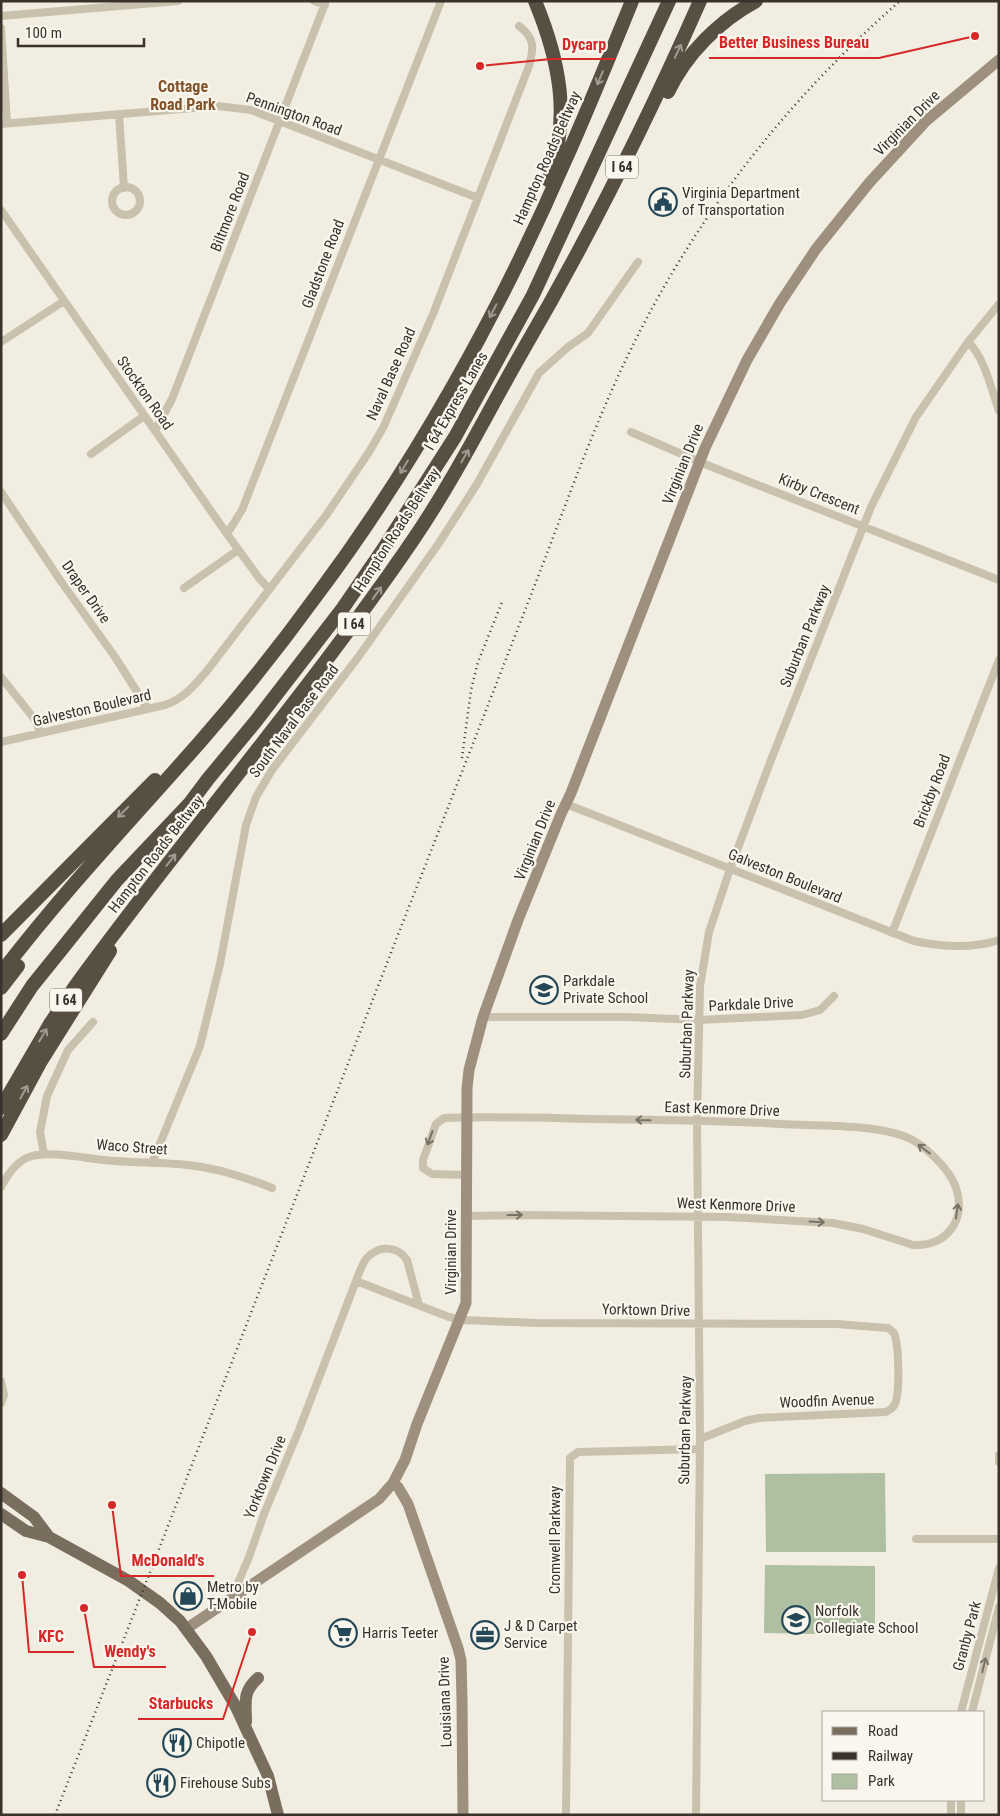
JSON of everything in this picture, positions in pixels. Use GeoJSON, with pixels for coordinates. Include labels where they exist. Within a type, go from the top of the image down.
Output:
{"type":"FeatureCollection","features":[{"type":"Feature","properties":{"kind":"highway"},"geometry":{"type":"LineString","coordinates":[[515,267],[553,167],[560,122],[559,83],[555,57],[534,1]]}},
{"type":"Feature","properties":{"kind":"highway","name":"Hampton Roads Beltway"},"geometry":{"type":"LineString","coordinates":[[1,973],[46,916],[243,692],[360,537],[413,453],[485,326],[515,267],[563,165],[632,1]]}},
{"type":"Feature","properties":{"kind":"highway","name":"I 64 Express Lanes"},"geometry":{"type":"LineString","coordinates":[[208,779],[268,706],[342,608],[382,551],[455,437],[533,295],[669,1]]}},
{"type":"Feature","properties":{"kind":"highway","name":"Hampton Roads Beltway"},"geometry":{"type":"LineString","coordinates":[[1,1108],[50,1024],[94,961],[314,678],[381,586],[439,501],[606,202],[700,1]]}},
{"type":"Feature","properties":{"kind":"highway"},"geometry":{"type":"LineString","coordinates":[[537,328],[560,302],[620,191],[672,83],[690,56],[715,30],[756,1]]}},
{"type":"Feature","properties":{"kind":"highway"},"geometry":{"type":"LineString","coordinates":[[1,935],[167,768],[276,640],[319,593]]}},
{"type":"Feature","properties":{"kind":"highway"},"geometry":{"type":"LineString","coordinates":[[1,1034],[32,986],[64,945],[117,880],[190,803],[208,779]]}},
{"type":"Feature","properties":{"kind":"highway","name":"I 64"},"geometry":{"type":"LineString","coordinates":[[1,1021],[36,971],[79,918],[179,807],[208,779]]}},
{"type":"Feature","properties":{"kind":"highway"},"geometry":{"type":"LineString","coordinates":[[1,988],[52,923],[86,870]]}},
{"type":"Feature","properties":{"kind":"highway"},"geometry":{"type":"LineString","coordinates":[[1,1135],[40,1061],[96,976],[142,899]]}},
{"type":"Feature","properties":{"kind":"main road"},"geometry":{"type":"LineString","coordinates":[[1,1493],[34,1518],[49,1536]]}},
{"type":"Feature","properties":{"kind":"main road"},"geometry":{"type":"LineString","coordinates":[[1,1514],[26,1531],[49,1536],[143,1590],[160,1603],[186,1629],[215,1670],[246,1728],[268,1776],[278,1815]]}},
{"type":"Feature","properties":{"kind":"main road"},"geometry":{"type":"LineString","coordinates":[[246,1728],[247,1692],[249,1687],[258,1678]]}},
{"type":"Feature","properties":{"kind":"street"},"geometry":{"type":"LineString","coordinates":[[1,16],[178,1]]}},
{"type":"Feature","properties":{"kind":"street"},"geometry":{"type":"LineString","coordinates":[[314,1],[326,3]]}},
{"type":"Feature","properties":{"kind":"street","name":"Gladstone Road"},"geometry":{"type":"LineString","coordinates":[[227,534],[242,510],[441,1]]}},
{"type":"Feature","properties":{"kind":"street","name":"Biltmore Road"},"geometry":{"type":"LineString","coordinates":[[155,431],[172,398],[326,3]]}},
{"type":"Feature","properties":{"kind":"street","name":"Naval Base Road"},"geometry":{"type":"LineString","coordinates":[[186,694],[206,672],[327,514],[369,452],[384,426],[421,342],[533,52],[530,39],[519,26]]}},
{"type":"Feature","properties":{"kind":"street"},"geometry":{"type":"LineString","coordinates":[[1,28],[3,124]]}},
{"type":"Feature","properties":{"kind":"street","name":"Virginian Drive"},"geometry":{"type":"LineString","coordinates":[[186,1629],[362,1511],[379,1498],[392,1483],[411,1444],[464,1310],[467,1295],[465,1262],[469,1070],[483,1017],[518,920],[566,804],[699,461],[747,360],[780,303],[816,249],[869,182],[926,121],[999,60]]}},
{"type":"Feature","properties":{"kind":"street","name":"Pennington Road"},"geometry":{"type":"LineString","coordinates":[[3,124],[218,106],[251,110],[478,198]]}},
{"type":"Feature","properties":{"kind":"street"},"geometry":{"type":"LineString","coordinates":[[119,114],[124,188]]}},
{"type":"Feature","properties":{"kind":"street","name":"Stockton Road"},"geometry":{"type":"LineString","coordinates":[[1,210],[238,550],[269,590]]}},
{"type":"Feature","properties":{"kind":"street","name":"South Naval Base Road"},"geometry":{"type":"LineString","coordinates":[[152,1163],[200,1046],[220,964],[246,825],[256,796],[272,770],[360,656],[439,543],[477,484],[538,373],[568,346],[588,333],[638,262]]}},
{"type":"Feature","properties":{"kind":"street"},"geometry":{"type":"LineString","coordinates":[[1,342],[64,301]]}},
{"type":"Feature","properties":{"kind":"street","name":"Suburban Parkway"},"geometry":{"type":"LineString","coordinates":[[696,1815],[700,1449],[697,1121],[700,986],[708,932],[730,869],[863,526],[888,470],[916,417],[968,342],[999,304]]}},
{"type":"Feature","properties":{"kind":"street"},"geometry":{"type":"LineString","coordinates":[[968,342],[975,348],[999,411]]}},
{"type":"Feature","properties":{"kind":"street"},"geometry":{"type":"LineString","coordinates":[[91,454],[144,416]]}},
{"type":"Feature","properties":{"kind":"street","name":"Kirby Crescent"},"geometry":{"type":"LineString","coordinates":[[631,432],[699,461],[999,580]]}},
{"type":"Feature","properties":{"kind":"street","name":"Draper Drive"},"geometry":{"type":"LineString","coordinates":[[1,492],[115,656],[148,709]]}},
{"type":"Feature","properties":{"kind":"street"},"geometry":{"type":"LineString","coordinates":[[184,588],[238,550]]}},
{"type":"Feature","properties":{"kind":"street","name":"Brickby Road"},"geometry":{"type":"LineString","coordinates":[[892,933],[999,660]]}},
{"type":"Feature","properties":{"kind":"street"},"geometry":{"type":"LineString","coordinates":[[1,678],[36,721],[40,733]]}},
{"type":"Feature","properties":{"kind":"street","name":"Galveston Boulevard"},"geometry":{"type":"LineString","coordinates":[[1,742],[172,703],[186,694]]}},
{"type":"Feature","properties":{"kind":"street","name":"Galveston Boulevard"},"geometry":{"type":"LineString","coordinates":[[566,804],[914,941],[942,946],[974,946],[999,940]]}},
{"type":"Feature","properties":{"kind":"street","name":"Parkdale Drive"},"geometry":{"type":"LineString","coordinates":[[483,1017],[628,1017],[699,1020],[802,1015],[820,1010],[834,996]]}},
{"type":"Feature","properties":{"kind":"street"},"geometry":{"type":"LineString","coordinates":[[44,1154],[40,1132],[46,1096],[68,1050],[93,1022]]}},
{"type":"Feature","properties":{"kind":"street","name":"East Kenmore Drive"},"geometry":{"type":"LineString","coordinates":[[466,1175],[432,1174],[427,1172],[422,1164],[439,1120],[467,1117],[697,1121],[852,1128],[904,1136],[931,1154],[955,1185]]}},
{"type":"Feature","properties":{"kind":"street","name":"Waco Street"},"geometry":{"type":"LineString","coordinates":[[1,1187],[8,1174],[23,1160],[44,1154],[205,1167],[272,1188]]}},
{"type":"Feature","properties":{"kind":"street","name":"West Kenmore Drive"},"geometry":{"type":"LineString","coordinates":[[466,1216],[698,1217],[832,1223],[846,1225],[913,1245],[921,1245],[937,1241],[952,1227],[959,1208],[955,1185]]}},
{"type":"Feature","properties":{"kind":"street","name":"Yorktown Drive"},"geometry":{"type":"LineString","coordinates":[[232,1599],[362,1265],[373,1253],[380,1249],[394,1249],[400,1252],[407,1260],[419,1305]]}},
{"type":"Feature","properties":{"kind":"street","name":"Yorktown Drive"},"geometry":{"type":"LineString","coordinates":[[356,1282],[459,1320],[537,1323],[836,1324],[876,1327]]}},
{"type":"Feature","properties":{"kind":"street","name":"Woodfin Avenue"},"geometry":{"type":"LineString","coordinates":[[700,1439],[745,1421],[759,1418],[883,1412],[892,1409],[896,1402],[898,1360],[896,1336],[888,1328],[876,1327]]}},
{"type":"Feature","properties":{"kind":"street"},"geometry":{"type":"LineString","coordinates":[[1,1381],[4,1396],[1,1403]]}},
{"type":"Feature","properties":{"kind":"street","name":"Cromwell Parkway"},"geometry":{"type":"LineString","coordinates":[[566,1815],[570,1458],[578,1452],[700,1449]]}},
{"type":"Feature","properties":{"kind":"street"},"geometry":{"type":"LineString","coordinates":[[999,1455],[999,1462]]}},
{"type":"Feature","properties":{"kind":"street","name":"Louisiana Drive"},"geometry":{"type":"LineString","coordinates":[[392,1483],[398,1487],[408,1504],[461,1660],[463,1815]]}},
{"type":"Feature","properties":{"kind":"street"},"geometry":{"type":"LineString","coordinates":[[916,1539],[999,1539]]}},
{"type":"Feature","properties":{"kind":"street","name":"Granby Park"},"geometry":{"type":"LineString","coordinates":[[961,1711],[999,1568]]}},
{"type":"Feature","properties":{"kind":"street","name":"Granby Park"},"geometry":{"type":"LineString","coordinates":[[972,1711],[999,1608]]}},
{"type":"Feature","properties":{"kind":"street"},"geometry":{"type":"LineString","coordinates":[[951,1801],[951,1815]]}},
{"type":"Feature","properties":{"kind":"street"},"geometry":{"type":"LineString","coordinates":[[961,1801],[961,1815]]}},
{"type":"Feature","properties":{"kind":"green space"},"geometry":{"type":"Polygon","coordinates":[[[885,1473],[886,1552],[766,1552],[765,1474],[885,1473]]]}},
{"type":"Feature","properties":{"kind":"green space"},"geometry":{"type":"Polygon","coordinates":[[[765,1565],[875,1566],[875,1635],[764,1633],[765,1565]]]}},
{"type":"Feature","properties":{"kind":"railway"},"geometry":{"type":"LineString","coordinates":[[55,1815],[606,402],[634,343],[660,295],[688,248],[750,159],[821,77],[900,1]]}},
{"type":"Feature","properties":{"kind":"railway"},"geometry":{"type":"LineString","coordinates":[[462,758],[471,690],[478,662],[502,602]]}},
{"type":"Feature","properties":{"kind":"place","name":"Better Business Bureau"},"geometry":{"type":"Point","coordinates":[975,36]}},
{"type":"Feature","properties":{"kind":"place","name":"Dycarp"},"geometry":{"type":"Point","coordinates":[480,66]}},
{"type":"Feature","properties":{"kind":"place","name":"Virginia Department of Transportation"},"geometry":{"type":"Point","coordinates":[663,202]}},
{"type":"Feature","properties":{"kind":"place","name":"Parkdale Private School"},"geometry":{"type":"Point","coordinates":[544,990]}},
{"type":"Feature","properties":{"kind":"place","name":"McDonald's"},"geometry":{"type":"Point","coordinates":[112,1505]}},
{"type":"Feature","properties":{"kind":"place","name":"KFC"},"geometry":{"type":"Point","coordinates":[22,1575]}},
{"type":"Feature","properties":{"kind":"place","name":"Metro by T-Mobile"},"geometry":{"type":"Point","coordinates":[188,1596]}},
{"type":"Feature","properties":{"kind":"place","name":"Wendy's"},"geometry":{"type":"Point","coordinates":[84,1608]}},
{"type":"Feature","properties":{"kind":"place","name":"Norfolk Collegiate School"},"geometry":{"type":"Point","coordinates":[796,1620]}},
{"type":"Feature","properties":{"kind":"place","name":"Starbucks"},"geometry":{"type":"Point","coordinates":[252,1632]}},
{"type":"Feature","properties":{"kind":"place","name":"Harris Teeter"},"geometry":{"type":"Point","coordinates":[343,1633]}},
{"type":"Feature","properties":{"kind":"place","name":"J & D Carpet Service"},"geometry":{"type":"Point","coordinates":[485,1635]}},
{"type":"Feature","properties":{"kind":"place","name":"Chipotle"},"geometry":{"type":"Point","coordinates":[177,1743]}},
{"type":"Feature","properties":{"kind":"place","name":"Firehouse Subs"},"geometry":{"type":"Point","coordinates":[161,1783]}},
{"type":"Feature","properties":{"kind":"district","name":"Cottage Road Park"},"geometry":{"type":"Point","coordinates":[183,95]}}]}
